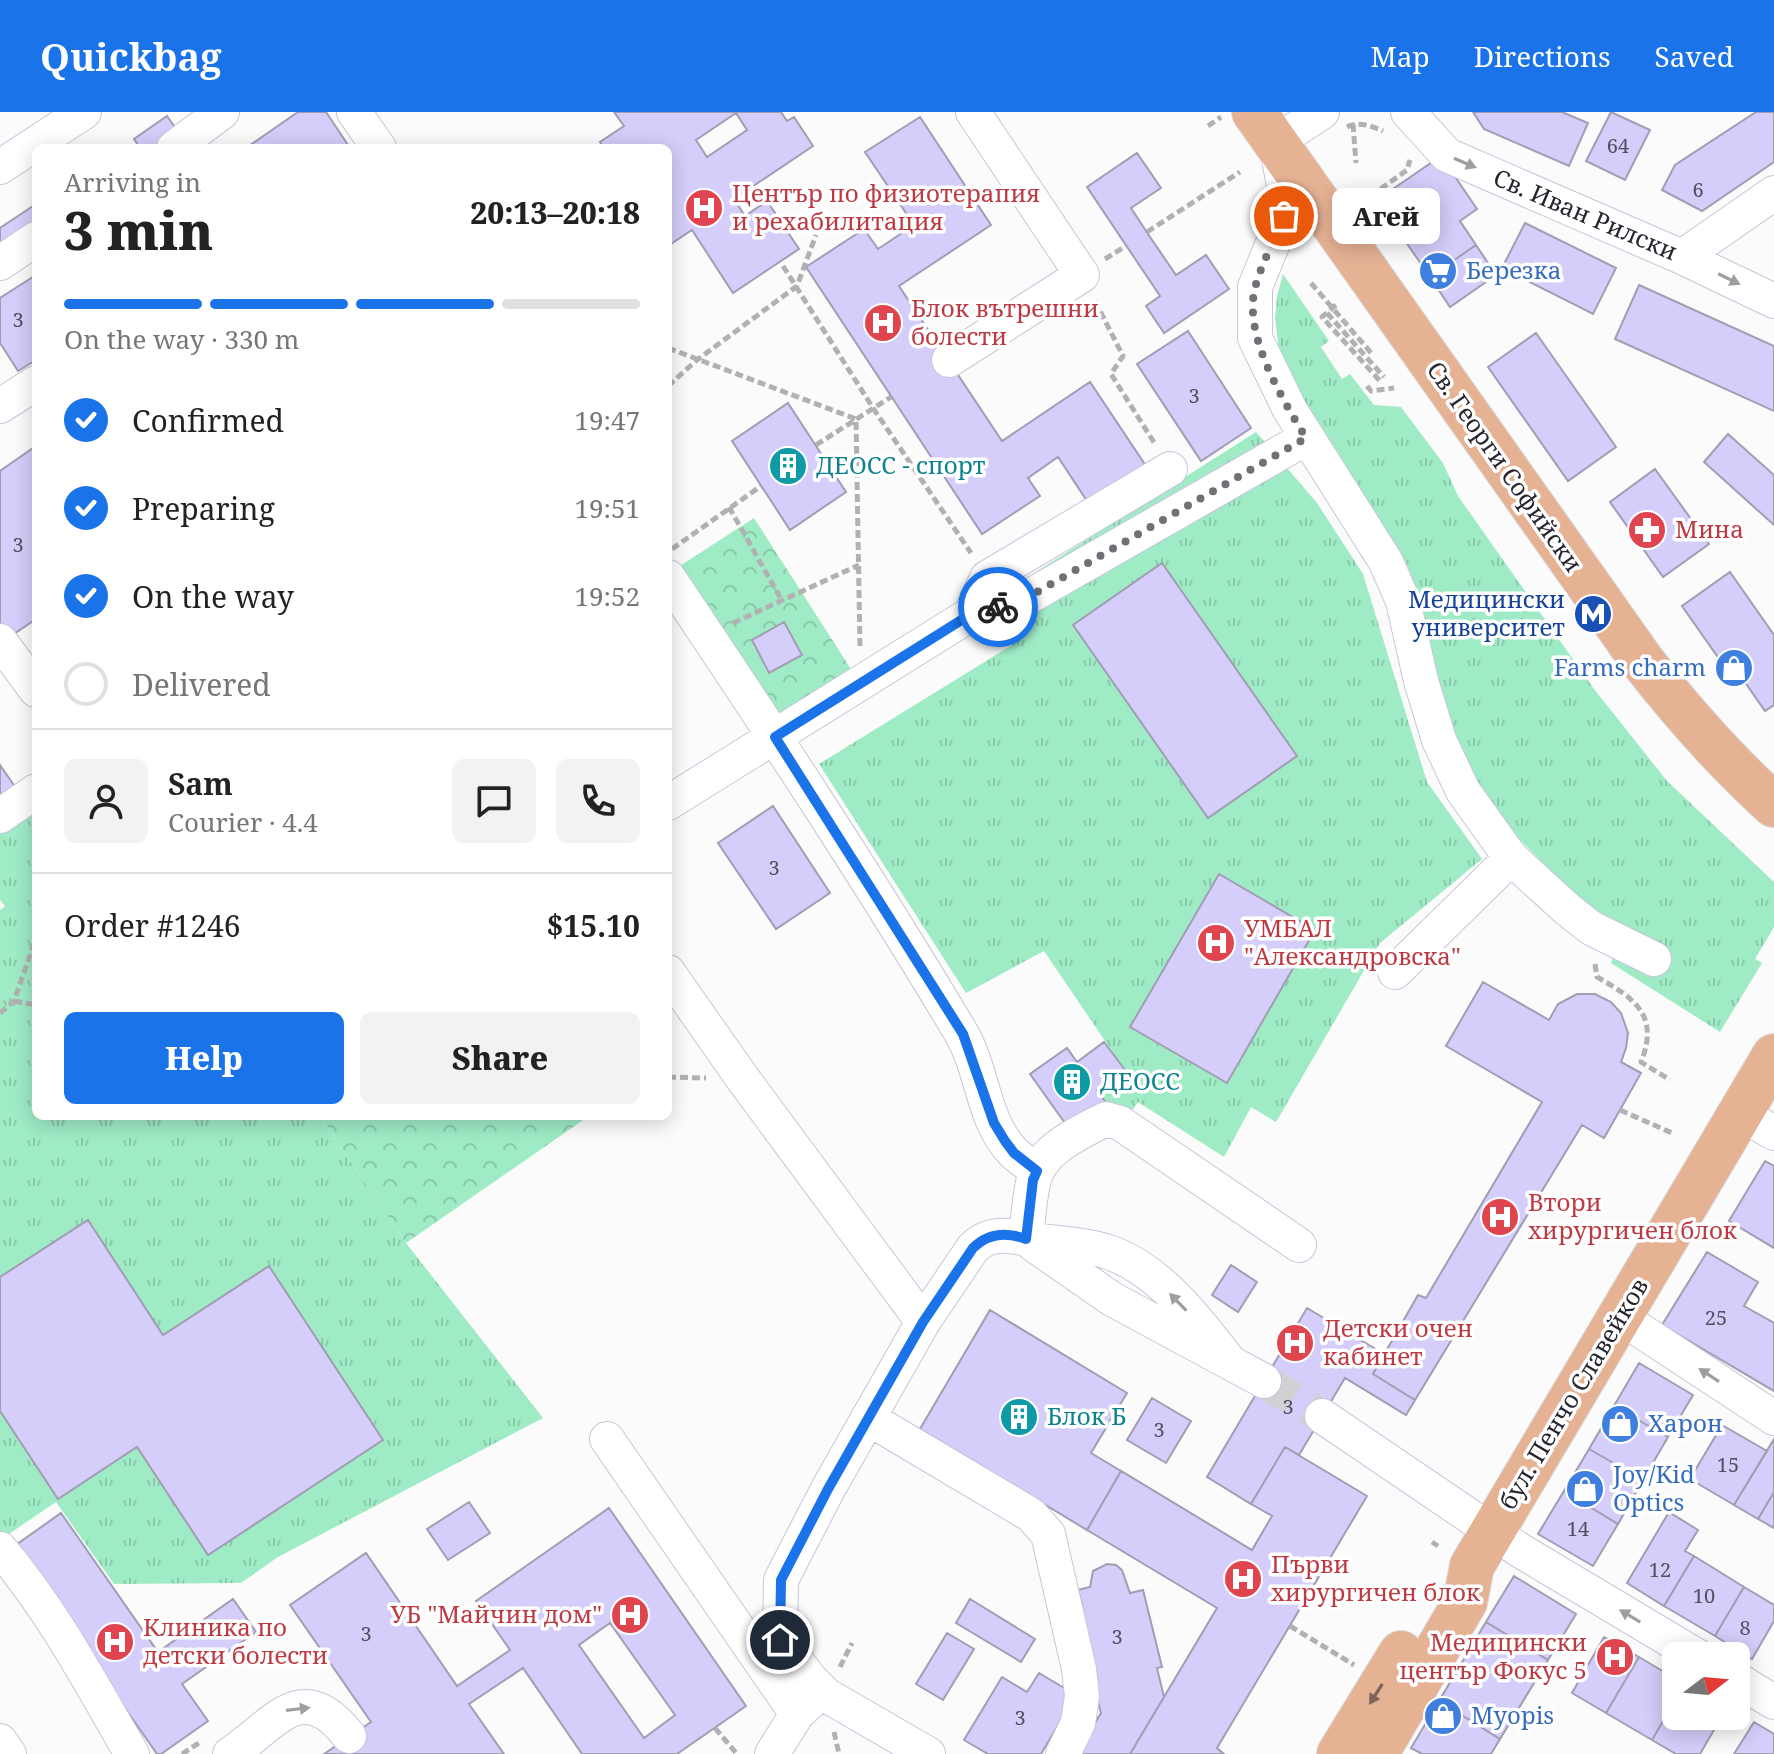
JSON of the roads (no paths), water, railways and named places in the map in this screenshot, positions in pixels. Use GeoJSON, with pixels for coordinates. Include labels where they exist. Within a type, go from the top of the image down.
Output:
{"type":"FeatureCollection","features":[{"type":"Feature","properties":{"kind":"main road","name":"Св. Георги Софийски"},"geometry":{"type":"LineString","coordinates":[[1252,123],[1643,662],[1680,710],[1774,805]]}},
{"type":"Feature","properties":{"kind":"main road","name":"бул. Пенчо Славейков"},"geometry":{"type":"LineString","coordinates":[[1339,1754],[1441,1588],[1458,1547],[1757,1123],[1774,1056]]}},
{"type":"Feature","properties":{"kind":"main road","name":"бул. Пенчо Славейков"},"geometry":{"type":"LineString","coordinates":[[1376,1754],[1465,1602],[1458,1547]]}},
{"type":"Feature","properties":{"kind":"street"},"geometry":{"type":"LineString","coordinates":[[35,144],[84,112]]}},
{"type":"Feature","properties":{"kind":"street"},"geometry":{"type":"LineString","coordinates":[[179,144],[222,112]]}},
{"type":"Feature","properties":{"kind":"street"},"geometry":{"type":"LineString","coordinates":[[354,112],[376,144]]}},
{"type":"Feature","properties":{"kind":"street"},"geometry":{"type":"LineString","coordinates":[[949,360],[1082,275],[973,112]]}},
{"type":"Feature","properties":{"kind":"street"},"geometry":{"type":"LineString","coordinates":[[1339,122],[1252,123],[1284,186],[1284,216],[1255,287],[1255,338],[1306,438],[1386,562],[1403,601],[1421,681],[1439,740],[1463,791],[1511,858],[1567,909],[1591,928],[1654,959]]}},
{"type":"Feature","properties":{"kind":"street","name":"Св. Иван Рилски"},"geometry":{"type":"LineString","coordinates":[[1400,123],[1447,155],[1682,257],[1774,301]]}},
{"type":"Feature","properties":{"kind":"street"},"geometry":{"type":"LineString","coordinates":[[0,167],[32,146]]}},
{"type":"Feature","properties":{"kind":"street"},"geometry":{"type":"LineString","coordinates":[[1682,257],[1774,193]]}},
{"type":"Feature","properties":{"kind":"street"},"geometry":{"type":"LineString","coordinates":[[0,263],[32,242]]}},
{"type":"Feature","properties":{"kind":"street"},"geometry":{"type":"LineString","coordinates":[[0,406],[32,386]]}},
{"type":"Feature","properties":{"kind":"street"},"geometry":{"type":"LineString","coordinates":[[672,801],[971,614],[1025,599],[1306,438]]}},
{"type":"Feature","properties":{"kind":"street"},"geometry":{"type":"LineString","coordinates":[[971,614],[987,578],[1170,469]]}},
{"type":"Feature","properties":{"kind":"street"},"geometry":{"type":"LineString","coordinates":[[672,583],[775,737],[963,1034],[994,1123],[1005,1141],[1014,1153],[1037,1171]]}},
{"type":"Feature","properties":{"kind":"street"},"geometry":{"type":"LineString","coordinates":[[16,645],[32,681]]}},
{"type":"Feature","properties":{"kind":"street"},"geometry":{"type":"LineString","coordinates":[[0,816],[32,794]]}},
{"type":"Feature","properties":{"kind":"street"},"geometry":{"type":"LineString","coordinates":[[1395,972],[1511,858]]}},
{"type":"Feature","properties":{"kind":"street"},"geometry":{"type":"LineString","coordinates":[[672,978],[923,1322]]}},
{"type":"Feature","properties":{"kind":"street"},"geometry":{"type":"LineString","coordinates":[[1026,1239],[1033,1180],[1037,1171],[1053,1152],[1073,1136],[1106,1119],[1120,1123],[1299,1245]]}},
{"type":"Feature","properties":{"kind":"street"},"geometry":{"type":"LineString","coordinates":[[928,1754],[821,1690],[780,1640],[781,1580],[923,1322],[973,1248],[982,1239],[1001,1235],[1105,1250],[1131,1261],[1155,1279],[1207,1332],[1229,1361],[1264,1381]]}},
{"type":"Feature","properties":{"kind":"street"},"geometry":{"type":"LineString","coordinates":[[1620,1317],[1774,1418]]}},
{"type":"Feature","properties":{"kind":"street"},"geometry":{"type":"LineString","coordinates":[[1322,1416],[1458,1547],[1666,1642]]}},
{"type":"Feature","properties":{"kind":"street"},"geometry":{"type":"LineString","coordinates":[[868,1418],[1031,1515],[1048,1534],[1079,1669],[1082,1696],[1078,1723],[1063,1754]]}},
{"type":"Feature","properties":{"kind":"street"},"geometry":{"type":"LineString","coordinates":[[607,1439],[797,1714]]}},
{"type":"Feature","properties":{"kind":"street"},"geometry":{"type":"LineString","coordinates":[[0,1549],[56,1625],[132,1754]]}},
{"type":"Feature","properties":{"kind":"street"},"geometry":{"type":"LineString","coordinates":[[1750,1687],[1774,1702]]}},
{"type":"Feature","properties":{"kind":"street"},"geometry":{"type":"LineString","coordinates":[[772,1754],[797,1714],[821,1690]]}},
{"type":"Feature","properties":{"kind":"street"},"geometry":{"type":"LineString","coordinates":[[244,1750],[281,1712],[304,1707],[328,1713],[349,1736]]}},
{"type":"Feature","properties":{"kind":"street"},"geometry":{"type":"LineString","coordinates":[[0,1741],[9,1754]]}},
{"type":"Feature","properties":{"kind":"tunnel"},"geometry":{"type":"LineString","coordinates":[[1264,1381],[1322,1416]]}},
{"type":"Feature","properties":{"kind":"place","name":"Център по физиотерапия и рехабилитация"},"geometry":{"type":"Point","coordinates":[704,208]}},
{"type":"Feature","properties":{"kind":"place","name":"Агей"},"geometry":{"type":"Point","coordinates":[1284,216]}},
{"type":"Feature","properties":{"kind":"place","name":"Березка"},"geometry":{"type":"Point","coordinates":[1438,271]}},
{"type":"Feature","properties":{"kind":"place","name":"Блок вътрешни болести"},"geometry":{"type":"Point","coordinates":[883,323]}},
{"type":"Feature","properties":{"kind":"place","name":"ДЕОСС - спорт"},"geometry":{"type":"Point","coordinates":[788,466]}},
{"type":"Feature","properties":{"kind":"place","name":"Мина"},"geometry":{"type":"Point","coordinates":[1647,530]}},
{"type":"Feature","properties":{"kind":"place","name":"Медицински университет"},"geometry":{"type":"Point","coordinates":[1593,614]}},
{"type":"Feature","properties":{"kind":"place","name":"Farms charm"},"geometry":{"type":"Point","coordinates":[1734,668]}},
{"type":"Feature","properties":{"kind":"place","name":"УМБАЛ \"Александровска\""},"geometry":{"type":"Point","coordinates":[1216,943]}},
{"type":"Feature","properties":{"kind":"place","name":"ДЕОСС"},"geometry":{"type":"Point","coordinates":[1072,1082]}},
{"type":"Feature","properties":{"kind":"place","name":"Втори хирургичен блок"},"geometry":{"type":"Point","coordinates":[1500,1217]}},
{"type":"Feature","properties":{"kind":"place","name":"Детски очен кабинет"},"geometry":{"type":"Point","coordinates":[1295,1343]}},
{"type":"Feature","properties":{"kind":"place","name":"Блок Б"},"geometry":{"type":"Point","coordinates":[1019,1417]}},
{"type":"Feature","properties":{"kind":"place","name":"Харон"},"geometry":{"type":"Point","coordinates":[1620,1424]}},
{"type":"Feature","properties":{"kind":"place","name":"Joy/Kid Optics"},"geometry":{"type":"Point","coordinates":[1585,1489]}},
{"type":"Feature","properties":{"kind":"place","name":"Първи хирургичен блок"},"geometry":{"type":"Point","coordinates":[1243,1579]}},
{"type":"Feature","properties":{"kind":"place","name":"УБ \"Майчин дом\""},"geometry":{"type":"Point","coordinates":[630,1615]}},
{"type":"Feature","properties":{"kind":"place","name":"Клиника по детски болести"},"geometry":{"type":"Point","coordinates":[115,1642]}},
{"type":"Feature","properties":{"kind":"place","name":"Медицински център Фокус 5"},"geometry":{"type":"Point","coordinates":[1615,1657]}},
{"type":"Feature","properties":{"kind":"place","name":"Myopis"},"geometry":{"type":"Point","coordinates":[1443,1716]}}]}
